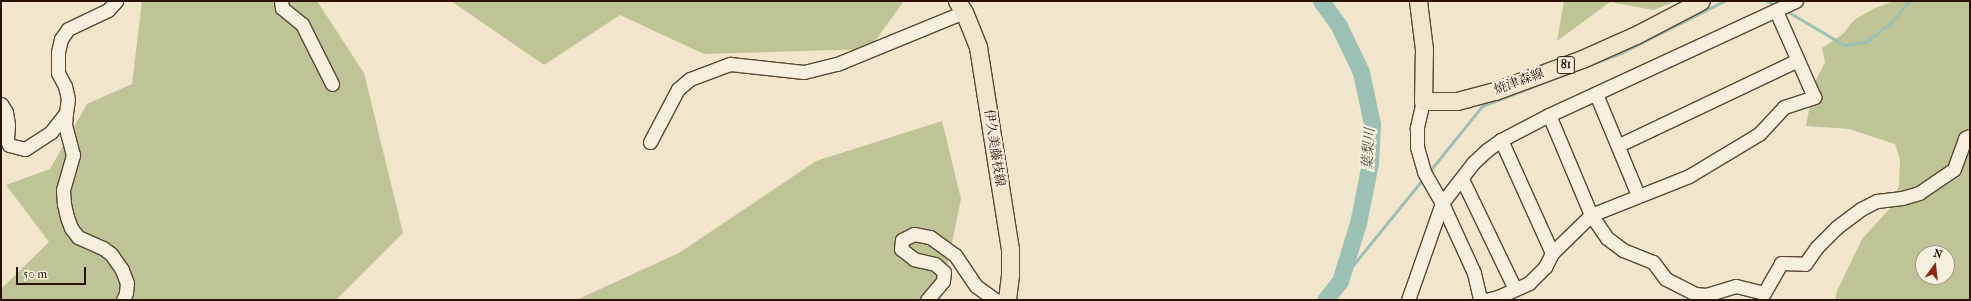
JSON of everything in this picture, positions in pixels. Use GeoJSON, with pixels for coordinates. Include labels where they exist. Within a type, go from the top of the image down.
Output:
{"type":"FeatureCollection","features":[{"type":"Feature","properties":{"kind":"main road"},"geometry":{"type":"LineString","coordinates":[[1418,1],[1424,49],[1423,102]]}},
{"type":"Feature","properties":{"kind":"main road","name":"焼津森線"},"geometry":{"type":"LineString","coordinates":[[1423,102],[1457,101],[1495,91],[1596,53],[1636,35],[1701,1]]}},
{"type":"Feature","properties":{"kind":"main road","name":"伊久美藤枝線"},"geometry":{"type":"LineString","coordinates":[[960,6],[978,47],[1010,249],[1010,275],[1006,300]]}},
{"type":"Feature","properties":{"kind":"street"},"geometry":{"type":"LineString","coordinates":[[116,1],[108,10],[68,29],[61,40],[58,52],[58,72],[65,86],[68,98],[65,125],[73,155],[63,190],[67,216],[71,228],[78,237],[103,248],[111,254],[122,270],[127,283],[126,293],[123,300]]}},
{"type":"Feature","properties":{"kind":"street"},"geometry":{"type":"LineString","coordinates":[[281,1],[282,8],[302,24],[332,84]]}},
{"type":"Feature","properties":{"kind":"street"},"geometry":{"type":"LineString","coordinates":[[1408,300],[1442,203],[1473,163],[1501,140],[1549,115],[1791,2]]}},
{"type":"Feature","properties":{"kind":"street"},"geometry":{"type":"LineString","coordinates":[[650,142],[678,89],[690,79],[730,64],[804,72],[837,64],[960,6]]}},
{"type":"Feature","properties":{"kind":"street"},"geometry":{"type":"LineString","coordinates":[[1486,300],[1529,283],[1545,268],[1552,253],[1591,215],[1638,195],[1689,176],[1759,134],[1784,107],[1814,97],[1796,61],[1776,10]]}},
{"type":"Feature","properties":{"kind":"street"},"geometry":{"type":"LineString","coordinates":[[1619,146],[1796,61]]}},
{"type":"Feature","properties":{"kind":"street"},"geometry":{"type":"LineString","coordinates":[[1596,94],[1619,146],[1638,195]]}},
{"type":"Feature","properties":{"kind":"street"},"geometry":{"type":"LineString","coordinates":[[1423,102],[1416,128],[1417,147],[1426,177],[1442,203],[1474,273],[1480,300]]}},
{"type":"Feature","properties":{"kind":"street"},"geometry":{"type":"LineString","coordinates":[[1,104],[6,112],[8,125],[7,140],[9,145],[16,148],[25,149],[50,132],[66,113]]}},
{"type":"Feature","properties":{"kind":"street"},"geometry":{"type":"LineString","coordinates":[[1549,115],[1591,215],[1607,238],[1623,250],[1654,262],[1666,279],[1683,289],[1695,294],[1706,295],[1736,286],[1756,296],[1764,293],[1781,262],[1806,264],[1817,247],[1837,227],[1861,210],[1877,201],[1902,198],[1919,192],[1954,169],[1965,138],[1970,136]]}},
{"type":"Feature","properties":{"kind":"street"},"geometry":{"type":"LineString","coordinates":[[1501,140],[1552,253]]}},
{"type":"Feature","properties":{"kind":"street"},"geometry":{"type":"LineString","coordinates":[[1462,179],[1515,289]]}},
{"type":"Feature","properties":{"kind":"street"},"geometry":{"type":"LineString","coordinates":[[927,300],[943,281],[944,272],[935,264],[914,259],[901,249],[902,240],[914,234],[930,237],[955,255],[976,286],[995,300]]}},
{"type":"Feature","properties":{"kind":"green space"},"geometry":{"type":"Polygon","coordinates":[[[142,1],[317,1],[364,73],[403,233],[336,300],[1,300],[1,289],[49,242],[6,185],[50,169],[87,104],[132,84],[142,1]]]}},
{"type":"Feature","properties":{"kind":"green space"},"geometry":{"type":"Polygon","coordinates":[[[451,1],[904,1],[869,49],[704,54],[620,15],[544,65],[451,1]]]}},
{"type":"Feature","properties":{"kind":"green space"},"geometry":{"type":"Polygon","coordinates":[[[1564,1],[1676,1],[1654,10],[1610,2],[1557,41],[1564,1]]]}},
{"type":"Feature","properties":{"kind":"green space"},"geometry":{"type":"Polygon","coordinates":[[[1894,1],[1970,1],[1970,300],[1835,300],[1837,291],[1862,239],[1894,204],[1899,185],[1900,160],[1895,144],[1849,129],[1806,126],[1814,84],[1825,62],[1822,48],[1843,34],[1854,20],[1875,8],[1894,1]]]}},
{"type":"Feature","properties":{"kind":"green space"},"geometry":{"type":"Polygon","coordinates":[[[942,121],[961,199],[940,300],[576,300],[679,253],[816,161],[942,121]]]}},
{"type":"Feature","properties":{"kind":"waterway","name":"葉梨川"},"geometry":{"type":"LineString","coordinates":[[1321,1],[1339,26],[1361,72],[1372,124],[1370,163],[1358,223],[1340,281],[1325,300]]}},
{"type":"Feature","properties":{"kind":"waterway"},"geometry":{"type":"LineString","coordinates":[[1428,173],[1482,106],[1621,53],[1724,1]]}},
{"type":"Feature","properties":{"kind":"waterway"},"geometry":{"type":"LineString","coordinates":[[1767,1],[1777,6]]}},
{"type":"Feature","properties":{"kind":"waterway"},"geometry":{"type":"LineString","coordinates":[[1785,10],[1844,45],[1866,42],[1889,24],[1910,1]]}},
{"type":"Feature","properties":{"kind":"waterway"},"geometry":{"type":"LineString","coordinates":[[1340,281],[1423,179]]}}]}
